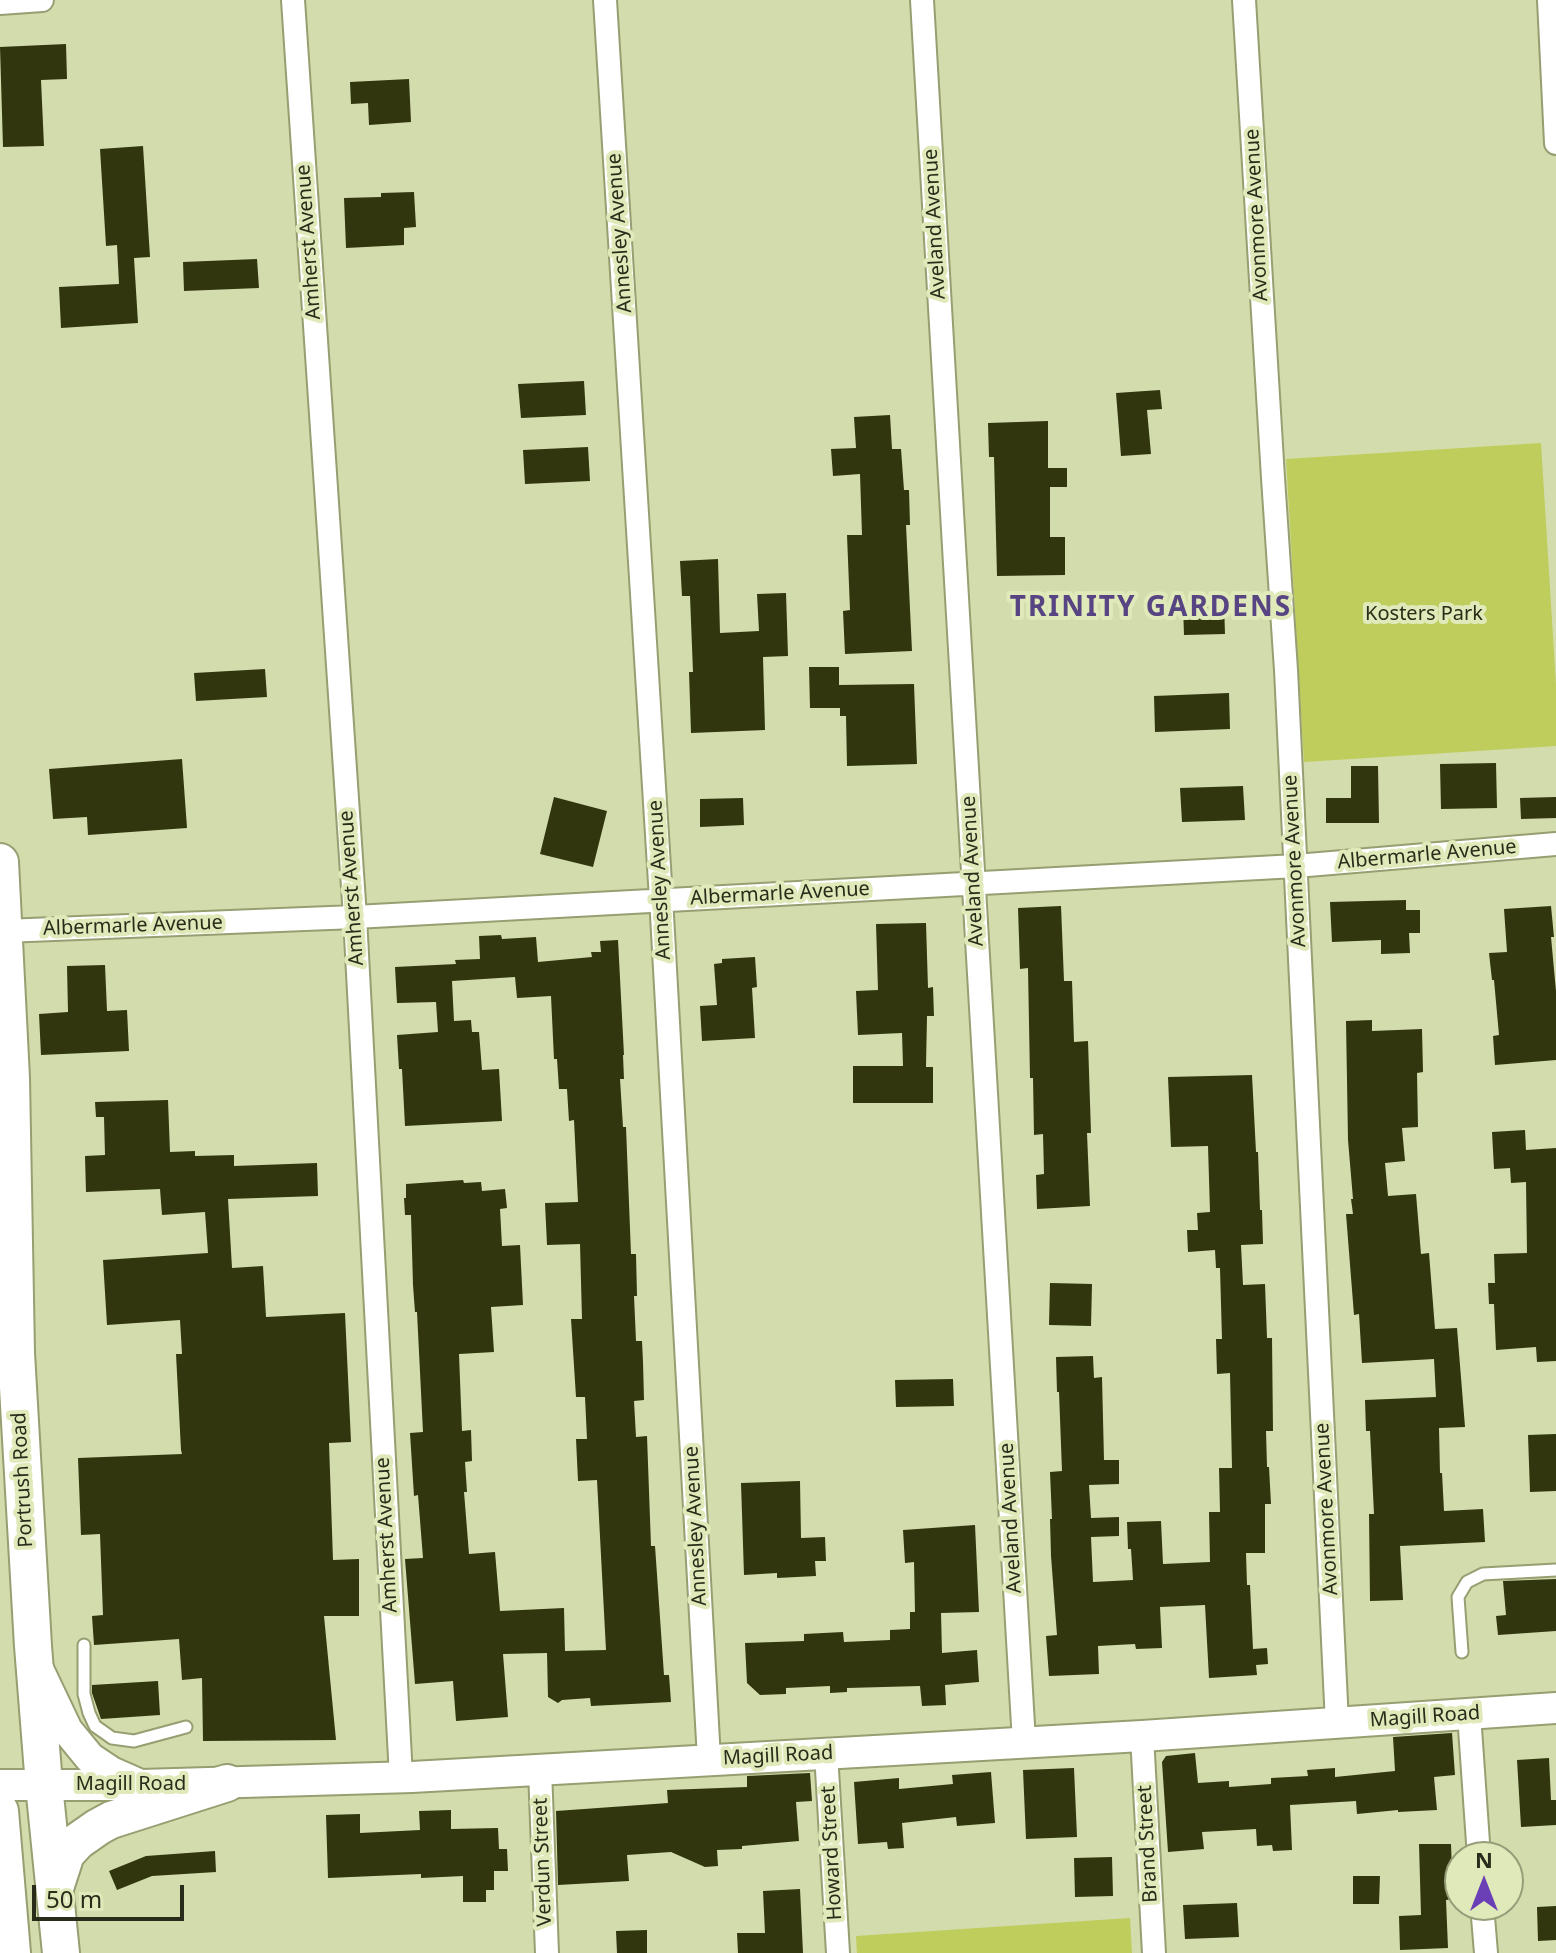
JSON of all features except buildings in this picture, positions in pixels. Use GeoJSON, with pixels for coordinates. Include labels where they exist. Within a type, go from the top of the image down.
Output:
{"type":"FeatureCollection","features":[{"type":"Feature","properties":{"kind":"highway","name":"Portrush Road"},"geometry":{"type":"LineString","coordinates":[[0,862],[1,931],[11,1078],[16,1353],[34,1660],[61,1953]]}},
{"type":"Feature","properties":{"kind":"highway"},"geometry":{"type":"LineString","coordinates":[[56,1885],[66,1854],[98,1827],[111,1820],[227,1783]]}},
{"type":"Feature","properties":{"kind":"highway"},"geometry":{"type":"LineString","coordinates":[[0,1811],[12,1953]]}},
{"type":"Feature","properties":{"kind":"main road"},"geometry":{"type":"LineString","coordinates":[[34,1660],[67,1730],[90,1758],[111,1772],[141,1785]]}},
{"type":"Feature","properties":{"kind":"main road","name":"Magill Road"},"geometry":{"type":"LineString","coordinates":[[0,1785],[141,1785],[401,1777],[1142,1736],[1556,1708]]}},
{"type":"Feature","properties":{"kind":"street"},"geometry":{"type":"LineString","coordinates":[[0,3],[42,0]]}},
{"type":"Feature","properties":{"kind":"street","name":"Amherst Avenue"},"geometry":{"type":"LineString","coordinates":[[293,0],[355,917],[401,1777]]}},
{"type":"Feature","properties":{"kind":"street","name":"Annesley Avenue"},"geometry":{"type":"LineString","coordinates":[[605,0],[662,901],[709,1759]]}},
{"type":"Feature","properties":{"kind":"street","name":"Aveland Avenue"},"geometry":{"type":"LineString","coordinates":[[922,0],[1024,1742]]}},
{"type":"Feature","properties":{"kind":"street","name":"Avonmore Avenue"},"geometry":{"type":"LineString","coordinates":[[1244,0],[1286,670],[1337,1723]]}},
{"type":"Feature","properties":{"kind":"street"},"geometry":{"type":"LineString","coordinates":[[1549,0],[1556,143]]}},
{"type":"Feature","properties":{"kind":"street","name":"Albermarle Avenue"},"geometry":{"type":"LineString","coordinates":[[1,931],[355,917],[1296,866],[1556,844]]}},
{"type":"Feature","properties":{"kind":"street"},"geometry":{"type":"LineString","coordinates":[[1469,1714],[1478,1841]]}},
{"type":"Feature","properties":{"kind":"street","name":"Brand Street"},"geometry":{"type":"LineString","coordinates":[[1142,1736],[1154,1953]]}},
{"type":"Feature","properties":{"kind":"street","name":"Howard Street"},"geometry":{"type":"LineString","coordinates":[[826,1753],[838,1953]]}},
{"type":"Feature","properties":{"kind":"street","name":"Verdun Street"},"geometry":{"type":"LineString","coordinates":[[540,1770],[547,1953]]}},
{"type":"Feature","properties":{"kind":"street"},"geometry":{"type":"LineString","coordinates":[[1483,1921],[1486,1953]]}},
{"type":"Feature","properties":{"kind":"lane"},"geometry":{"type":"LineString","coordinates":[[1462,1652],[1458,1597],[1467,1582],[1483,1574],[1556,1570]]}},
{"type":"Feature","properties":{"kind":"lane"},"geometry":{"type":"LineString","coordinates":[[84,1645],[84,1694],[95,1726],[112,1738],[134,1741],[186,1727]]}},
{"type":"Feature","properties":{"kind":"green space","name":"Kosters Park"},"geometry":{"type":"Polygon","coordinates":[[[1541,443],[1556,685],[1556,746],[1304,762],[1286,459],[1541,443]]]}},
{"type":"Feature","properties":{"kind":"green space"},"geometry":{"type":"Polygon","coordinates":[[[1130,1918],[1132,1953],[857,1953],[856,1936],[1130,1918]]]}},
{"type":"Feature","properties":{"kind":"district","name":"TRINITY GARDENS"},"geometry":{"type":"Point","coordinates":[1151,608]}}]}
